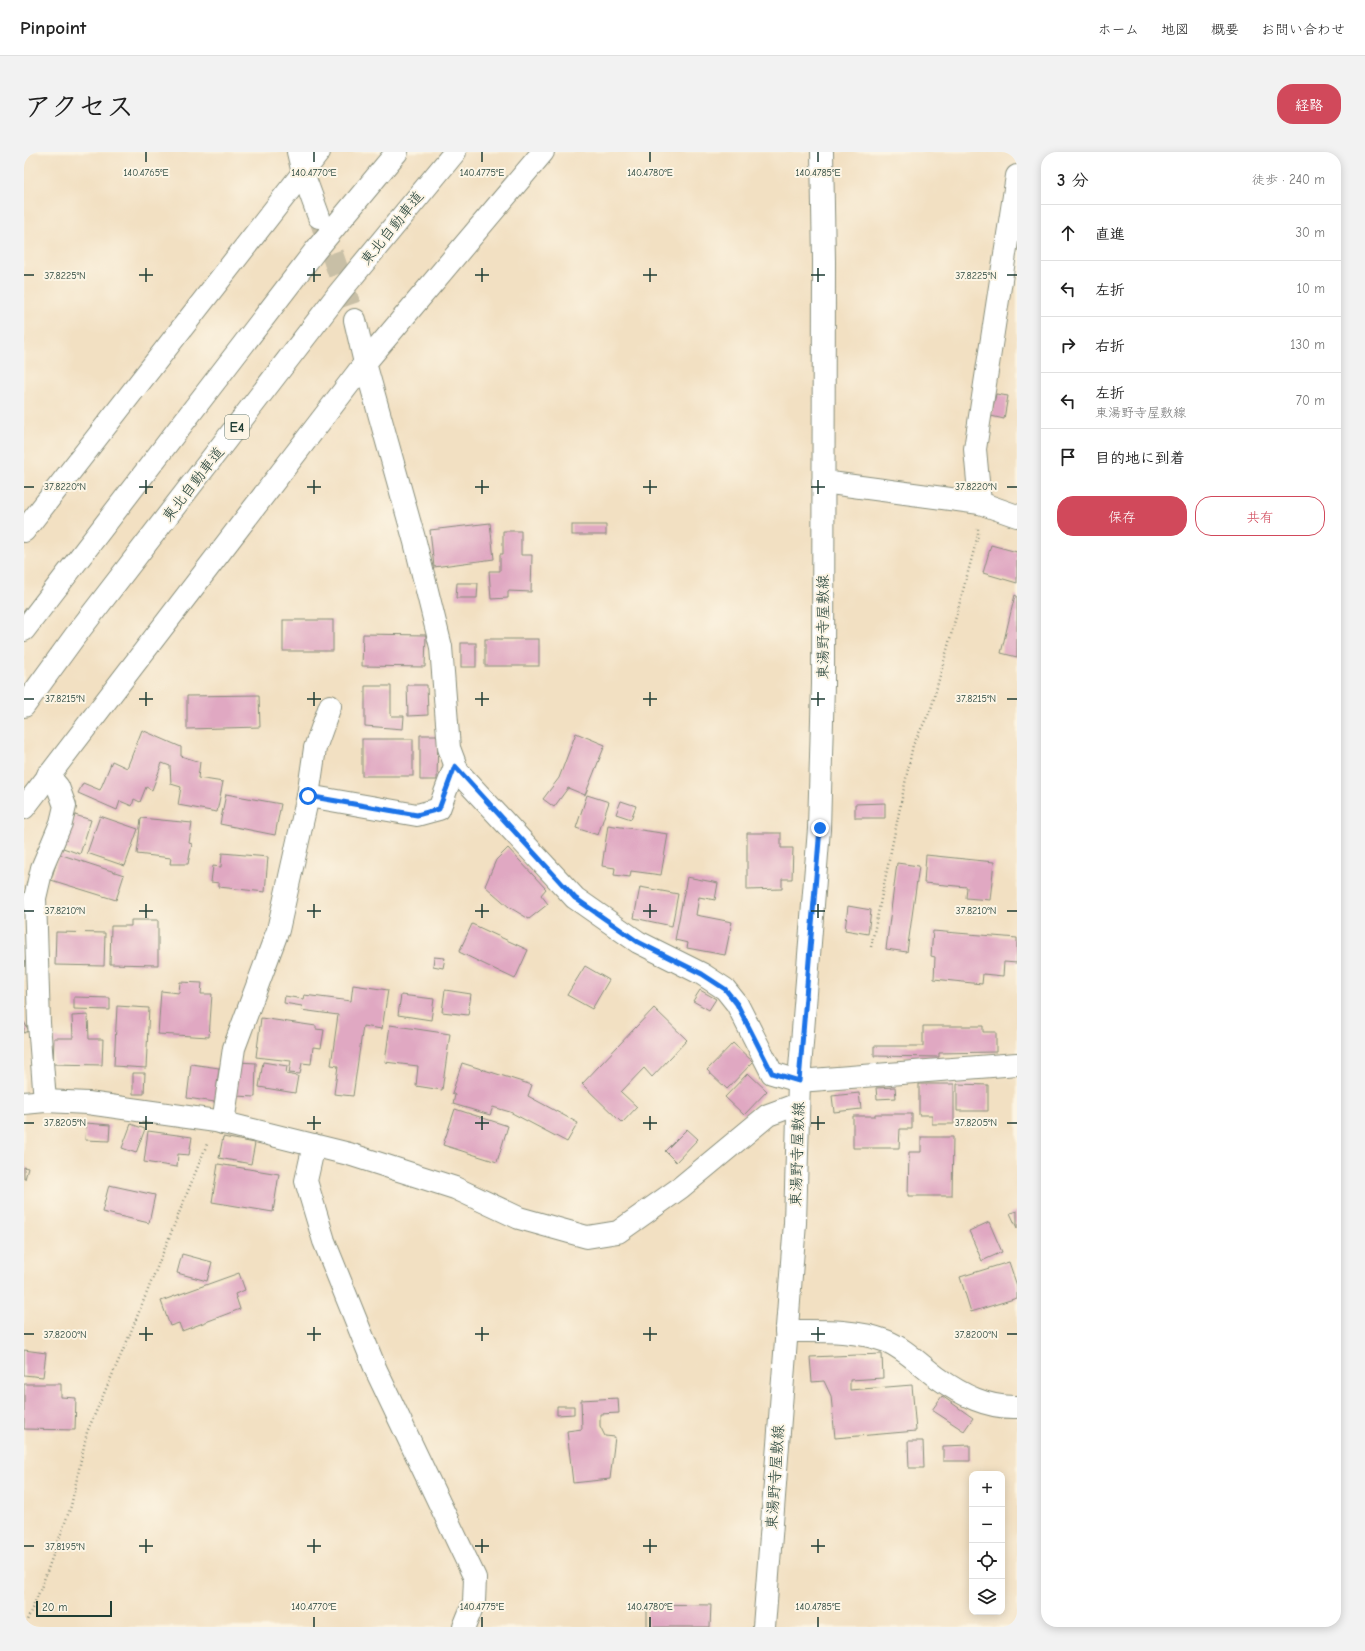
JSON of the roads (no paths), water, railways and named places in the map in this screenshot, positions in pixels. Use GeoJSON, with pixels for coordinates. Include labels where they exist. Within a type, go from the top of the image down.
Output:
{"type":"FeatureCollection","features":[{"type":"Feature","properties":{"kind":"main road"},"geometry":{"type":"LineString","coordinates":[[24,531],[300,162],[319,152]]}},
{"type":"Feature","properties":{"kind":"main road"},"geometry":{"type":"LineString","coordinates":[[24,630],[315,251],[397,152]]}},
{"type":"Feature","properties":{"kind":"main road","name":"東北自動車道"},"geometry":{"type":"LineString","coordinates":[[24,706],[75,636],[339,293],[455,152]]}},
{"type":"Feature","properties":{"kind":"main road"},"geometry":{"type":"LineString","coordinates":[[24,808],[365,363],[544,152]]}},
{"type":"Feature","properties":{"kind":"main road","name":"東湯野寺屋敷線"},"geometry":{"type":"LineString","coordinates":[[764,1627],[795,1223],[799,1081],[820,828],[824,261],[822,152]]}},
{"type":"Feature","properties":{"kind":"main road"},"geometry":{"type":"LineString","coordinates":[[300,162],[319,217]]}},
{"type":"Feature","properties":{"kind":"main road"},"geometry":{"type":"LineString","coordinates":[[980,503],[975,449],[1017,176]]}},
{"type":"Feature","properties":{"kind":"main road"},"geometry":{"type":"LineString","coordinates":[[355,320],[365,363],[415,542],[441,647],[449,748],[455,766],[575,898],[638,942],[702,974],[725,989],[737,1004],[772,1073],[799,1081],[1017,1064]]}},
{"type":"Feature","properties":{"kind":"main road"},"geometry":{"type":"LineString","coordinates":[[823,482],[980,503],[1017,516]]}},
{"type":"Feature","properties":{"kind":"main road"},"geometry":{"type":"LineString","coordinates":[[220,1122],[234,1048],[278,930],[308,796],[315,748],[330,706]]}},
{"type":"Feature","properties":{"kind":"main road"},"geometry":{"type":"LineString","coordinates":[[308,796],[417,815],[439,809],[455,766]]}},
{"type":"Feature","properties":{"kind":"main road"},"geometry":{"type":"LineString","coordinates":[[45,1101],[39,1023],[35,898],[42,868],[61,823],[64,806],[58,787],[48,775]]}},
{"type":"Feature","properties":{"kind":"main road"},"geometry":{"type":"LineString","coordinates":[[24,1103],[45,1101],[88,1103],[220,1122],[349,1154],[455,1188],[519,1218],[587,1238],[618,1232],[680,1188],[768,1115],[798,1104]]}},
{"type":"Feature","properties":{"kind":"main road"},"geometry":{"type":"LineString","coordinates":[[314,1145],[306,1181],[324,1241],[376,1370],[475,1578],[474,1602],[464,1627]]}},
{"type":"Feature","properties":{"kind":"main road"},"geometry":{"type":"LineString","coordinates":[[786,1331],[847,1332],[886,1341],[913,1357],[938,1378],[971,1398],[1000,1407],[1017,1407]]}},
{"type":"Feature","properties":{"kind":"tunnel"},"geometry":{"type":"LineString","coordinates":[[321,222],[355,320]]}}]}
